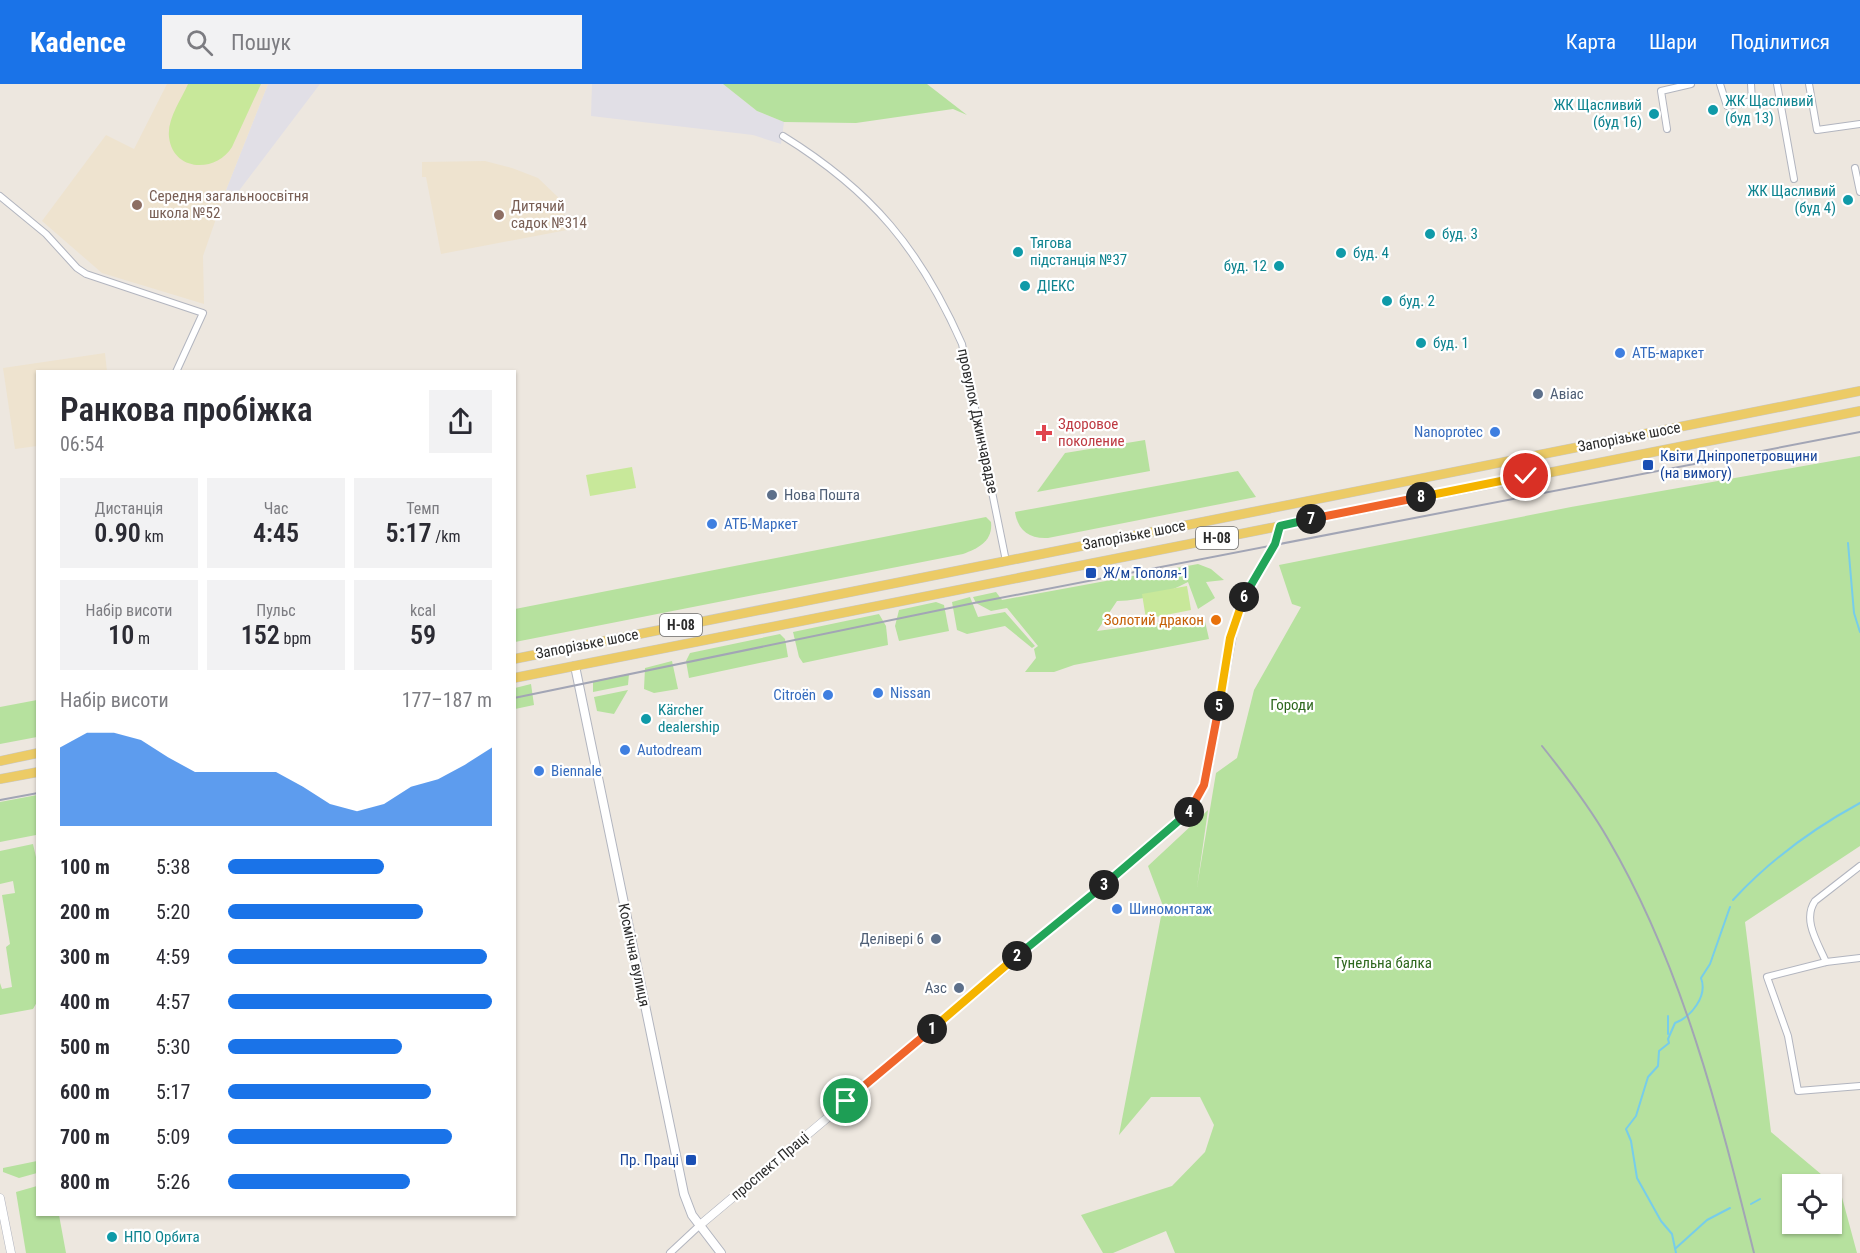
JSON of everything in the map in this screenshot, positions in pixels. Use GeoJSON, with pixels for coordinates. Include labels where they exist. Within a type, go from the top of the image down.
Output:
{"type":"FeatureCollection","features":[{"type":"Feature","properties":{"kind":"main road","name":"Запорізьке шосе"},"geometry":{"type":"LineString","coordinates":[[516,659],[1860,391]]}},
{"type":"Feature","properties":{"kind":"main road","name":"Запорізьке шосе"},"geometry":{"type":"LineString","coordinates":[[516,678],[1860,411]]}},
{"type":"Feature","properties":{"kind":"main road"},"geometry":{"type":"LineString","coordinates":[[1275,507],[1280,526]]}},
{"type":"Feature","properties":{"kind":"main road"},"geometry":{"type":"LineString","coordinates":[[1006,561],[1010,579]]}},
{"type":"Feature","properties":{"kind":"main road","name":"Космічна вулиця"},"geometry":{"type":"LineString","coordinates":[[571,648],[684,1194],[690,1211],[721,1253]]}},
{"type":"Feature","properties":{"kind":"main road"},"geometry":{"type":"LineString","coordinates":[[0,761],[36,753]]}},
{"type":"Feature","properties":{"kind":"main road"},"geometry":{"type":"LineString","coordinates":[[0,779],[36,772]]}},
{"type":"Feature","properties":{"kind":"street"},"geometry":{"type":"LineString","coordinates":[[1667,129],[1661,91],[1691,84]]}},
{"type":"Feature","properties":{"kind":"street"},"geometry":{"type":"LineString","coordinates":[[1720,84],[1727,106],[1752,101],[1751,84]]}},
{"type":"Feature","properties":{"kind":"street"},"geometry":{"type":"LineString","coordinates":[[1777,84],[1794,179]]}},
{"type":"Feature","properties":{"kind":"street"},"geometry":{"type":"LineString","coordinates":[[1809,84],[1817,130],[1860,124]]}},
{"type":"Feature","properties":{"kind":"street","name":"провулок Джинчарадзе"},"geometry":{"type":"LineString","coordinates":[[783,136],[822,160],[879,210],[914,253],[945,307],[962,344],[1006,561]]}},
{"type":"Feature","properties":{"kind":"street"},"geometry":{"type":"LineString","coordinates":[[1856,168],[1860,192]]}},
{"type":"Feature","properties":{"kind":"street"},"geometry":{"type":"LineString","coordinates":[[0,196],[46,234],[76,268],[147,296],[203,313],[177,370]]}},
{"type":"Feature","properties":{"kind":"street","name":"проспект Праці"},"geometry":{"type":"LineString","coordinates":[[670,1253],[699,1224],[1179,822],[1192,808],[1204,785],[1209,765],[1235,621],[1247,590],[1275,544],[1280,526]]}},
{"type":"Feature","properties":{"kind":"street"},"geometry":{"type":"LineString","coordinates":[[1826,962],[1811,927],[1811,907],[1815,901],[1860,866]]}},
{"type":"Feature","properties":{"kind":"street"},"geometry":{"type":"LineString","coordinates":[[1860,958],[1826,962],[1767,977],[1788,1036],[1798,1091],[1860,1086]]}},
{"type":"Feature","properties":{"kind":"street"},"geometry":{"type":"LineString","coordinates":[[0,1198],[11,1253]]}},
{"type":"Feature","properties":{"kind":"shaded area","name":"Середня загальноосвітня школа №52"},"geometry":{"type":"Polygon","coordinates":[[[167,84],[268,84],[226,190],[203,256],[204,304],[102,273],[42,221],[106,135],[134,149],[167,84]]]}},
{"type":"Feature","properties":{"kind":"shaded area"},"geometry":{"type":"Polygon","coordinates":[[[268,84],[320,84],[238,192],[226,190],[268,84]]]}},
{"type":"Feature","properties":{"kind":"shaded area"},"geometry":{"type":"Polygon","coordinates":[[[592,84],[723,84],[757,111],[784,122],[781,144],[753,135],[591,116],[592,84]]]}},
{"type":"Feature","properties":{"kind":"shaded area","name":"Дитячий садок №314"},"geometry":{"type":"Polygon","coordinates":[[[485,161],[538,178],[562,201],[567,230],[441,254],[426,177],[422,177],[422,162],[485,161]]]}},
{"type":"Feature","properties":{"kind":"shaded area"},"geometry":{"type":"Polygon","coordinates":[[[105,353],[107,370],[36,370],[36,446],[15,449],[3,368],[105,353]]]}},
{"type":"Feature","properties":{"kind":"green space"},"geometry":{"type":"Polygon","coordinates":[[[188,84],[261,84],[232,147],[216,161],[206,164],[196,165],[178,157],[172,149],[169,137],[172,117],[188,84]]]}},
{"type":"Feature","properties":{"kind":"green space"},"geometry":{"type":"Polygon","coordinates":[[[723,84],[927,84],[967,115],[953,109],[856,123],[784,122],[757,111],[723,84]]]}},
{"type":"Feature","properties":{"kind":"green space"},"geometry":{"type":"Polygon","coordinates":[[[1145,440],[1150,471],[1037,492],[1065,453],[1145,440]]]}},
{"type":"Feature","properties":{"kind":"green space","name":"Тунельна балка"},"geometry":{"type":"Polygon","coordinates":[[[1860,456],[1860,846],[1745,922],[1771,1132],[1821,1174],[1782,1174],[1782,1234],[1842,1234],[1842,1197],[1857,1253],[1175,1253],[1166,1231],[1113,1253],[1103,1253],[1081,1215],[1172,1186],[1205,1152],[1214,1125],[1200,1097],[1151,1097],[1119,1135],[1163,906],[1148,866],[1208,810],[1197,887],[1216,773],[1237,758],[1254,690],[1301,607],[1292,604],[1279,565],[1571,507],[1860,456]]]}},
{"type":"Feature","properties":{"kind":"green space"},"geometry":{"type":"Polygon","coordinates":[[[632,467],[636,488],[590,496],[586,475],[632,467]]]}},
{"type":"Feature","properties":{"kind":"green space"},"geometry":{"type":"Polygon","coordinates":[[[1238,471],[1256,497],[1048,538],[1035,537],[1026,533],[1016,519],[1015,512],[1238,471]]]}},
{"type":"Feature","properties":{"kind":"green space"},"geometry":{"type":"Polygon","coordinates":[[[986,517],[991,522],[990,534],[984,543],[963,554],[516,642],[516,609],[986,517]]]}},
{"type":"Feature","properties":{"kind":"green space"},"geometry":{"type":"Polygon","coordinates":[[[1198,564],[1211,569],[1224,580],[1206,582],[1215,598],[1198,609],[1188,582],[1154,596],[1117,601],[1097,631],[1204,617],[1209,639],[1074,665],[1054,672],[1025,672],[1036,658],[1034,649],[1038,646],[1007,608],[991,611],[976,603],[973,597],[996,592],[1002,600],[1198,564]]]}},
{"type":"Feature","properties":{"kind":"green space"},"geometry":{"type":"Polygon","coordinates":[[[1187,586],[1191,610],[1146,619],[1142,594],[1187,586]]]}},
{"type":"Feature","properties":{"kind":"green space"},"geometry":{"type":"Polygon","coordinates":[[[970,597],[978,617],[1005,612],[1035,646],[1032,648],[1005,626],[967,634],[957,630],[952,602],[970,597]]]}},
{"type":"Feature","properties":{"kind":"green space"},"geometry":{"type":"Polygon","coordinates":[[[936,602],[944,605],[949,631],[899,641],[895,626],[899,610],[936,602]]]}},
{"type":"Feature","properties":{"kind":"green space"},"geometry":{"type":"Polygon","coordinates":[[[879,614],[886,626],[888,645],[803,663],[799,657],[793,632],[879,614]]]}},
{"type":"Feature","properties":{"kind":"green space"},"geometry":{"type":"Polygon","coordinates":[[[780,634],[785,639],[788,657],[689,678],[686,661],[690,653],[780,634]]]}},
{"type":"Feature","properties":{"kind":"green space"},"geometry":{"type":"Polygon","coordinates":[[[672,661],[678,689],[654,693],[644,689],[645,668],[672,661]]]}},
{"type":"Feature","properties":{"kind":"green space"},"geometry":{"type":"Polygon","coordinates":[[[629,674],[628,685],[593,692],[593,681],[629,674]]]}},
{"type":"Feature","properties":{"kind":"green space"},"geometry":{"type":"Polygon","coordinates":[[[531,684],[534,705],[516,709],[516,688],[531,684]]]}},
{"type":"Feature","properties":{"kind":"green space"},"geometry":{"type":"Polygon","coordinates":[[[628,690],[614,714],[597,711],[594,697],[628,690]]]}},
{"type":"Feature","properties":{"kind":"green space"},"geometry":{"type":"Polygon","coordinates":[[[36,700],[36,737],[0,744],[0,707],[36,700]]]}},
{"type":"Feature","properties":{"kind":"green space"},"geometry":{"type":"Polygon","coordinates":[[[36,795],[36,835],[0,842],[0,802],[36,795]]]}},
{"type":"Feature","properties":{"kind":"green space"},"geometry":{"type":"Polygon","coordinates":[[[33,844],[36,857],[36,1004],[33,1009],[0,1015],[0,983],[2,989],[12,987],[6,947],[10,944],[2,895],[15,893],[13,881],[0,884],[0,851],[33,844]]]}},
{"type":"Feature","properties":{"kind":"green space"},"geometry":{"type":"Polygon","coordinates":[[[36,1161],[36,1173],[19,1178],[3,1172],[3,1168],[36,1161]]]}},
{"type":"Feature","properties":{"kind":"green space"},"geometry":{"type":"Polygon","coordinates":[[[36,1186],[36,1216],[59,1216],[66,1253],[26,1253],[16,1192],[36,1186]]]}},
{"type":"Feature","properties":{"kind":"waterway"},"geometry":{"type":"LineString","coordinates":[[1848,543],[1854,613],[1860,632]]}},
{"type":"Feature","properties":{"kind":"waterway"},"geometry":{"type":"LineString","coordinates":[[1733,900],[1793,846],[1860,803]]}},
{"type":"Feature","properties":{"kind":"waterway"},"geometry":{"type":"LineString","coordinates":[[1676,1253],[1672,1234],[1661,1221],[1637,1178],[1631,1141],[1626,1129],[1636,1116],[1648,1077],[1658,1066],[1659,1051],[1669,1043],[1668,1039],[1675,1023],[1687,1016],[1700,999],[1703,985],[1701,978],[1710,964],[1730,907]]}},
{"type":"Feature","properties":{"kind":"waterway"},"geometry":{"type":"LineString","coordinates":[[1668,1016],[1668,1034]]}},
{"type":"Feature","properties":{"kind":"waterway"},"geometry":{"type":"LineString","coordinates":[[1751,1204],[1760,1199]]}},
{"type":"Feature","properties":{"kind":"waterway"},"geometry":{"type":"LineString","coordinates":[[1676,1248],[1707,1220],[1730,1208]]}},
{"type":"Feature","properties":{"kind":"railway"},"geometry":{"type":"LineString","coordinates":[[516,698],[974,603],[1860,432]]}},
{"type":"Feature","properties":{"kind":"railway"},"geometry":{"type":"LineString","coordinates":[[1542,746],[1601,827],[1634,887],[1657,937],[1696,1040],[1754,1253]]}},
{"type":"Feature","properties":{"kind":"railway"},"geometry":{"type":"LineString","coordinates":[[0,800],[36,793]]}},
{"type":"Feature","properties":{"kind":"place","name":"ЖК Щасливий (буд 13)"},"geometry":{"type":"Point","coordinates":[1713,110]}},
{"type":"Feature","properties":{"kind":"place","name":"ЖК Щасливий (буд 16)"},"geometry":{"type":"Point","coordinates":[1654,114]}},
{"type":"Feature","properties":{"kind":"place","name":"ЖК Щасливий (буд 4)"},"geometry":{"type":"Point","coordinates":[1848,200]}},
{"type":"Feature","properties":{"kind":"place","name":"Середня загальноосвітня школа №52"},"geometry":{"type":"Point","coordinates":[137,205]}},
{"type":"Feature","properties":{"kind":"place","name":"Дитячий садок №314"},"geometry":{"type":"Point","coordinates":[499,215]}},
{"type":"Feature","properties":{"kind":"place","name":"буд. 3"},"geometry":{"type":"Point","coordinates":[1430,234]}},
{"type":"Feature","properties":{"kind":"place","name":"Тягова пiдстанцiя №37"},"geometry":{"type":"Point","coordinates":[1018,252]}},
{"type":"Feature","properties":{"kind":"place","name":"буд. 4"},"geometry":{"type":"Point","coordinates":[1341,253]}},
{"type":"Feature","properties":{"kind":"place","name":"буд. 12"},"geometry":{"type":"Point","coordinates":[1279,266]}},
{"type":"Feature","properties":{"kind":"place","name":"ДІЕКС"},"geometry":{"type":"Point","coordinates":[1025,286]}},
{"type":"Feature","properties":{"kind":"place","name":"буд. 2"},"geometry":{"type":"Point","coordinates":[1387,301]}},
{"type":"Feature","properties":{"kind":"place","name":"буд. 1"},"geometry":{"type":"Point","coordinates":[1421,343]}},
{"type":"Feature","properties":{"kind":"place","name":"АТБ-маркет"},"geometry":{"type":"Point","coordinates":[1620,353]}},
{"type":"Feature","properties":{"kind":"place","name":"Авіас"},"geometry":{"type":"Point","coordinates":[1538,394]}},
{"type":"Feature","properties":{"kind":"place","name":"Nanoprotec"},"geometry":{"type":"Point","coordinates":[1495,432]}},
{"type":"Feature","properties":{"kind":"place","name":"Здоровое поколение"},"geometry":{"type":"Point","coordinates":[1044,433]}},
{"type":"Feature","properties":{"kind":"place","name":"Квіти Дніпропетровщини (на вимогу)"},"geometry":{"type":"Point","coordinates":[1648,465]}},
{"type":"Feature","properties":{"kind":"place","name":"Нова Пошта"},"geometry":{"type":"Point","coordinates":[772,495]}},
{"type":"Feature","properties":{"kind":"place","name":"АТБ-Маркет"},"geometry":{"type":"Point","coordinates":[712,524]}},
{"type":"Feature","properties":{"kind":"place","name":"Ж/м Тополя-1"},"geometry":{"type":"Point","coordinates":[1091,573]}},
{"type":"Feature","properties":{"kind":"place","name":"Золотий дракон"},"geometry":{"type":"Point","coordinates":[1216,620]}},
{"type":"Feature","properties":{"kind":"place","name":"Nissan"},"geometry":{"type":"Point","coordinates":[878,693]}},
{"type":"Feature","properties":{"kind":"place","name":"Citroën"},"geometry":{"type":"Point","coordinates":[828,695]}},
{"type":"Feature","properties":{"kind":"place","name":"Kärcher dealership"},"geometry":{"type":"Point","coordinates":[646,719]}},
{"type":"Feature","properties":{"kind":"place","name":"Autodream"},"geometry":{"type":"Point","coordinates":[625,750]}},
{"type":"Feature","properties":{"kind":"place","name":"Biennale"},"geometry":{"type":"Point","coordinates":[539,771]}},
{"type":"Feature","properties":{"kind":"place","name":"Шиномонтаж"},"geometry":{"type":"Point","coordinates":[1117,909]}},
{"type":"Feature","properties":{"kind":"place","name":"Делівері 6"},"geometry":{"type":"Point","coordinates":[936,939]}},
{"type":"Feature","properties":{"kind":"place","name":"Азс"},"geometry":{"type":"Point","coordinates":[959,988]}},
{"type":"Feature","properties":{"kind":"place","name":"Пр. Праці"},"geometry":{"type":"Point","coordinates":[691,1160]}},
{"type":"Feature","properties":{"kind":"place","name":"НПО Орбита"},"geometry":{"type":"Point","coordinates":[112,1237]}},
{"type":"Feature","properties":{"kind":"route"},"geometry":{"type":"LineString","coordinates":[[846,1101],[1179,822],[1192,808],[1204,785],[1209,765],[1230,638],[1235,621],[1247,590],[1275,544],[1280,526],[1526,476]]}},
{"type":"Feature","properties":{"kind":"park label","name":"Городи"},"geometry":{"type":"Point","coordinates":[1292,705]}}]}
